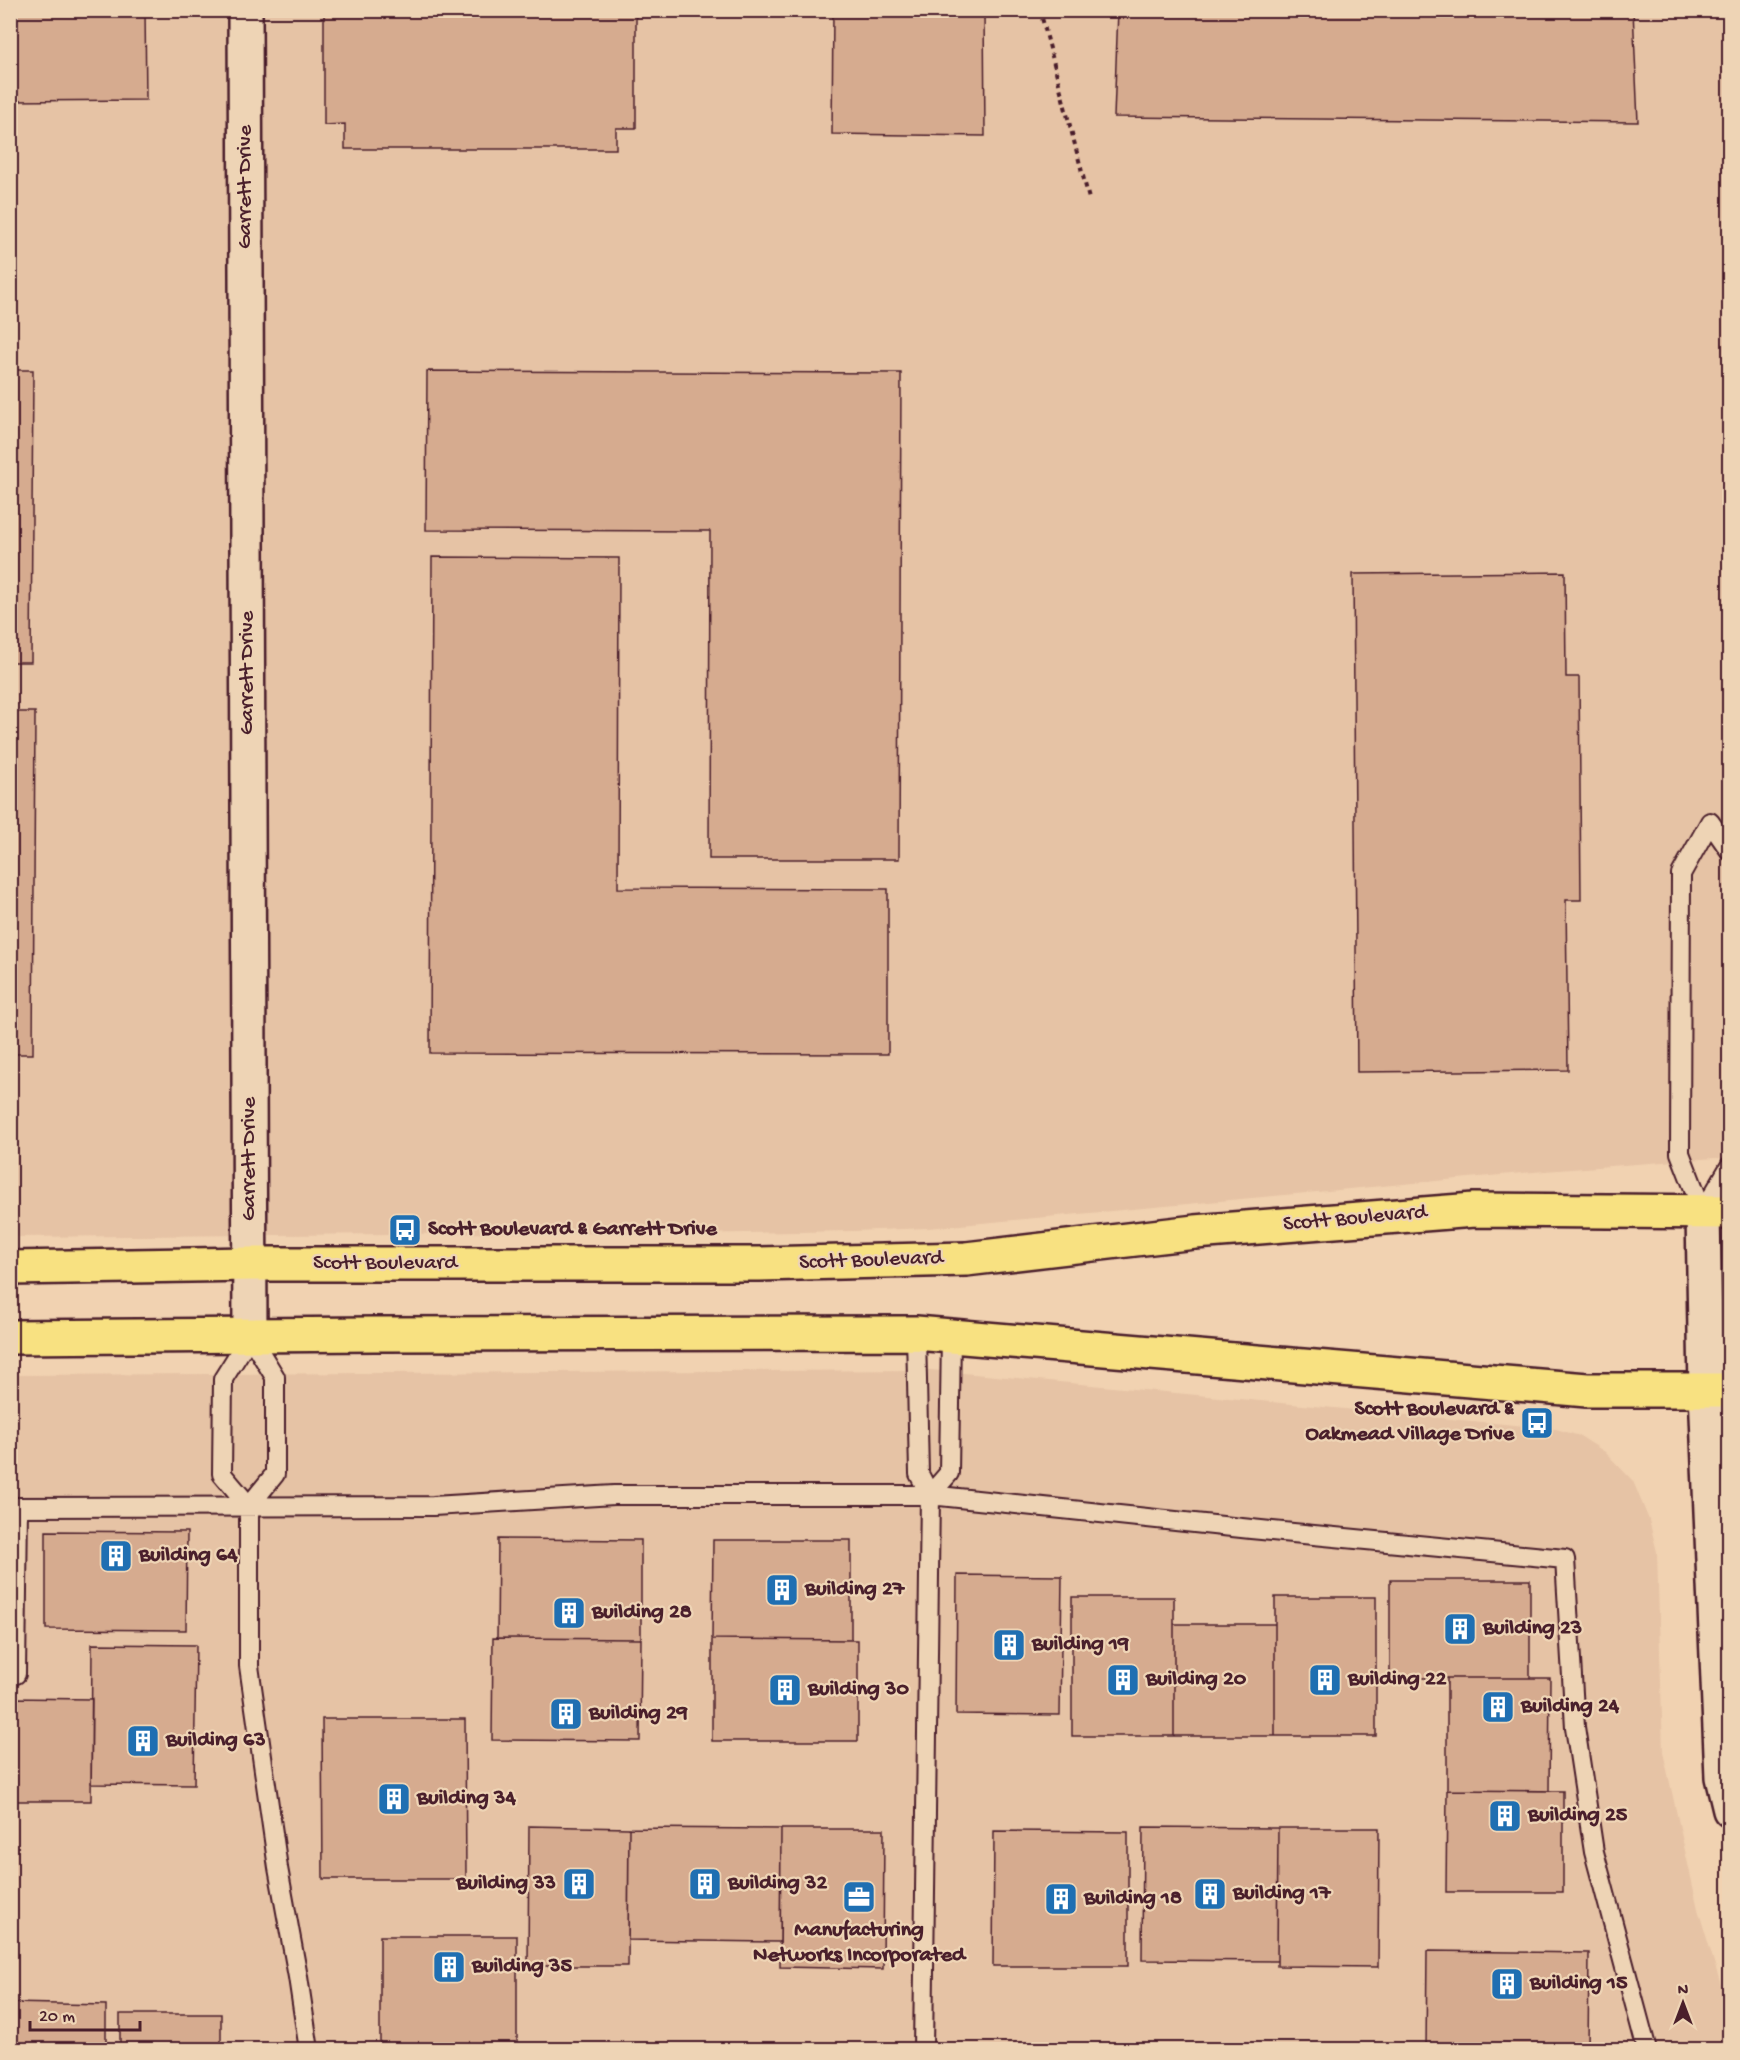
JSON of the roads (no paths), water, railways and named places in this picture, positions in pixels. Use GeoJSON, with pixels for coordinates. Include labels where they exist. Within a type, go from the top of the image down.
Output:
{"type":"FeatureCollection","features":[{"type":"Feature","properties":{"kind":"main road","name":"Scott Boulevard"},"geometry":{"type":"LineString","coordinates":[[10,1268],[251,1264],[759,1264],[966,1259],[1195,1232],[1474,1210],[1716,1212]]}},
{"type":"Feature","properties":{"kind":"main road"},"geometry":{"type":"LineString","coordinates":[[10,1337],[916,1333],[1587,1390],[1718,1390]]}},
{"type":"Feature","properties":{"kind":"street","name":"Garrett Drive"},"geometry":{"type":"LineString","coordinates":[[245,10],[250,1336]]}},
{"type":"Feature","properties":{"kind":"street"},"geometry":{"type":"LineString","coordinates":[[1716,1212],[1722,1778],[1730,1810]]}},
{"type":"Feature","properties":{"kind":"lane"},"geometry":{"type":"LineString","coordinates":[[1716,1212],[1680,1153],[1681,873],[1710,822],[1730,851]]}},
{"type":"Feature","properties":{"kind":"lane"},"geometry":{"type":"LineString","coordinates":[[1716,1212],[1730,1166]]}},
{"type":"Feature","properties":{"kind":"lane"},"geometry":{"type":"LineString","coordinates":[[916,1333],[919,1474],[930,1495],[923,2049]]}},
{"type":"Feature","properties":{"kind":"lane"},"geometry":{"type":"LineString","coordinates":[[930,1495],[949,1473],[951,1335]]}},
{"type":"Feature","properties":{"kind":"lane"},"geometry":{"type":"LineString","coordinates":[[249,1506],[222,1474],[223,1379],[250,1336],[275,1377],[275,1474],[249,1506],[249,1666],[309,2049]]}},
{"type":"Feature","properties":{"kind":"lane"},"geometry":{"type":"LineString","coordinates":[[10,1674],[16,1674],[14,1507],[434,1506],[614,1495],[930,1495],[1263,1531],[1565,1559],[1575,1727],[1594,1852],[1647,2049]]}},
{"type":"Feature","properties":{"kind":"place","name":"Scott Boulevard & Garrett Drive"},"geometry":{"type":"Point","coordinates":[405,1230]}},
{"type":"Feature","properties":{"kind":"place","name":"Scott Boulevard & Oakmead Village Drive"},"geometry":{"type":"Point","coordinates":[1537,1423]}},
{"type":"Feature","properties":{"kind":"place","name":"Building 64"},"geometry":{"type":"Point","coordinates":[116,1556]}},
{"type":"Feature","properties":{"kind":"place","name":"Building 27"},"geometry":{"type":"Point","coordinates":[782,1590]}},
{"type":"Feature","properties":{"kind":"place","name":"Building 28"},"geometry":{"type":"Point","coordinates":[569,1613]}},
{"type":"Feature","properties":{"kind":"place","name":"Building 23"},"geometry":{"type":"Point","coordinates":[1460,1629]}},
{"type":"Feature","properties":{"kind":"place","name":"Building 19"},"geometry":{"type":"Point","coordinates":[1009,1645]}},
{"type":"Feature","properties":{"kind":"place","name":"Building 20"},"geometry":{"type":"Point","coordinates":[1123,1680]}},
{"type":"Feature","properties":{"kind":"place","name":"Building 22"},"geometry":{"type":"Point","coordinates":[1325,1680]}},
{"type":"Feature","properties":{"kind":"place","name":"Building 30"},"geometry":{"type":"Point","coordinates":[785,1690]}},
{"type":"Feature","properties":{"kind":"place","name":"Building 24"},"geometry":{"type":"Point","coordinates":[1498,1707]}},
{"type":"Feature","properties":{"kind":"place","name":"Building 29"},"geometry":{"type":"Point","coordinates":[566,1714]}},
{"type":"Feature","properties":{"kind":"place","name":"Building 63"},"geometry":{"type":"Point","coordinates":[143,1741]}},
{"type":"Feature","properties":{"kind":"place","name":"Building 34"},"geometry":{"type":"Point","coordinates":[394,1799]}},
{"type":"Feature","properties":{"kind":"place","name":"Building 25"},"geometry":{"type":"Point","coordinates":[1505,1816]}},
{"type":"Feature","properties":{"kind":"place","name":"Building 33"},"geometry":{"type":"Point","coordinates":[579,1884]}},
{"type":"Feature","properties":{"kind":"place","name":"Building 32"},"geometry":{"type":"Point","coordinates":[705,1884]}},
{"type":"Feature","properties":{"kind":"place","name":"Building 17"},"geometry":{"type":"Point","coordinates":[1210,1894]}},
{"type":"Feature","properties":{"kind":"place","name":"Manufacturing Networks Incorporated"},"geometry":{"type":"Point","coordinates":[859,1897]}},
{"type":"Feature","properties":{"kind":"place","name":"Building 18"},"geometry":{"type":"Point","coordinates":[1061,1899]}},
{"type":"Feature","properties":{"kind":"place","name":"Building 35"},"geometry":{"type":"Point","coordinates":[449,1967]}},
{"type":"Feature","properties":{"kind":"place","name":"Building 15"},"geometry":{"type":"Point","coordinates":[1507,1984]}}]}
